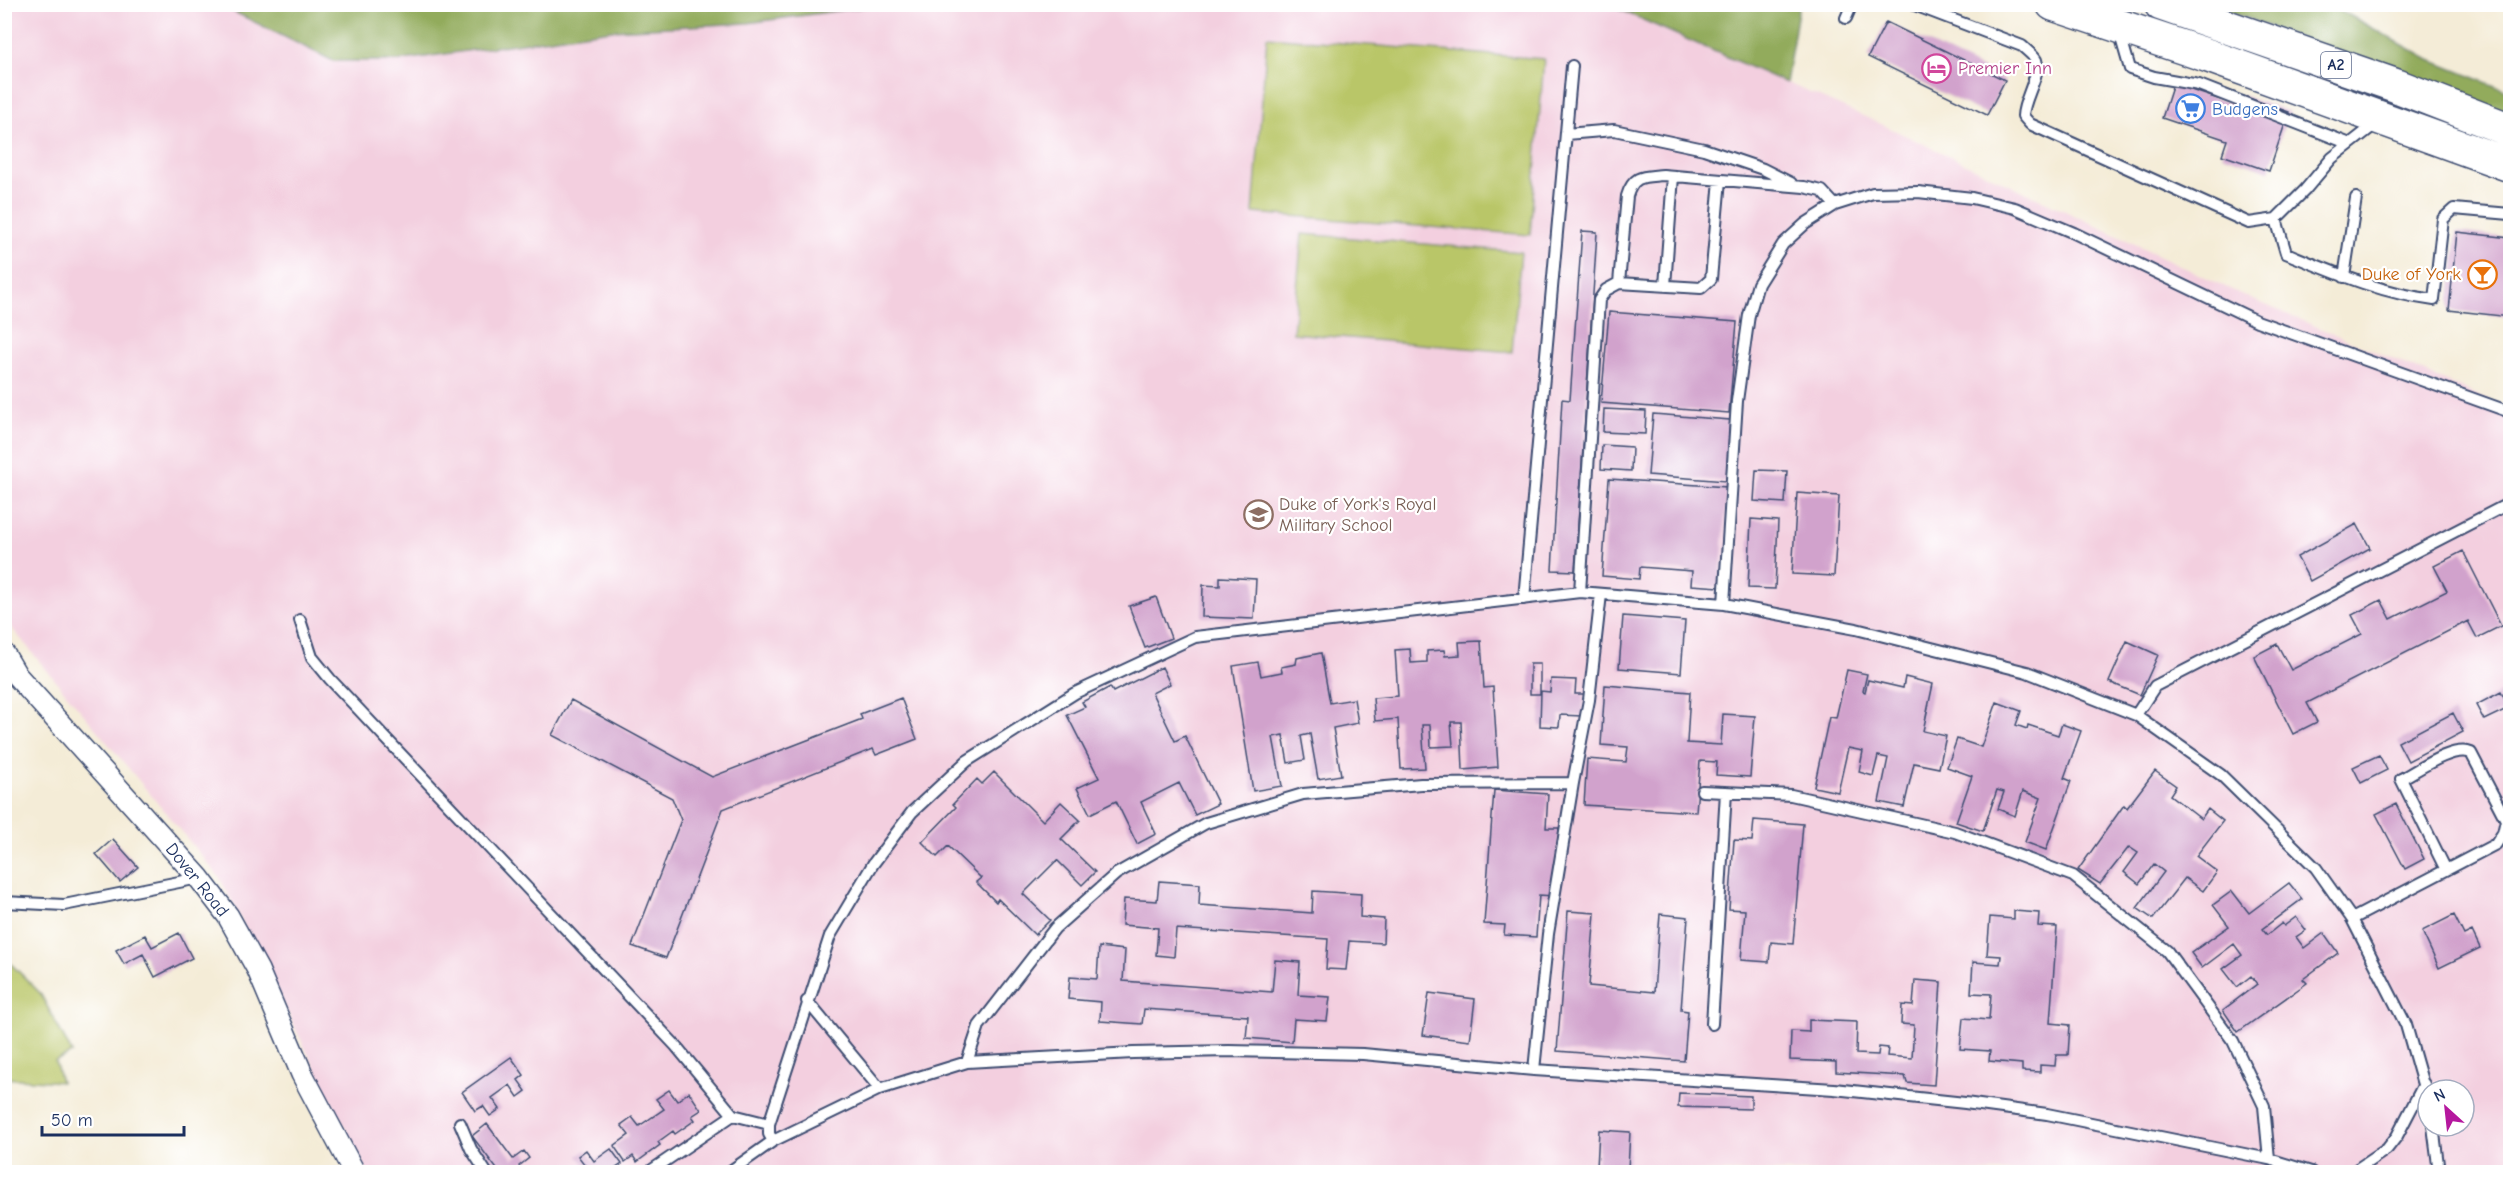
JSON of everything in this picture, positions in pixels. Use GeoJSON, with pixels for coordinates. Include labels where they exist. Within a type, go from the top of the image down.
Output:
{"type":"FeatureCollection","features":[{"type":"Feature","properties":{"kind":"highway","name":"A2"},"geometry":{"type":"LineString","coordinates":[[2053,4],[2384,117],[2511,165]]}},
{"type":"Feature","properties":{"kind":"highway","name":"A2"},"geometry":{"type":"LineString","coordinates":[[2161,4],[2397,86],[2511,130]]}},
{"type":"Feature","properties":{"kind":"street","name":"Dover Road"},"geometry":{"type":"LineString","coordinates":[[4,654],[17,676],[199,878],[228,916],[258,970],[302,1074],[354,1173]]}},
{"type":"Feature","properties":{"kind":"lane"},"geometry":{"type":"LineString","coordinates":[[1846,18],[1852,4]]}},
{"type":"Feature","properties":{"kind":"lane"},"geometry":{"type":"LineString","coordinates":[[1912,4],[2022,46],[2035,59],[2037,70],[2023,105],[2023,116],[2030,124],[2249,223],[2276,219],[2332,158],[2384,117]]}},
{"type":"Feature","properties":{"kind":"lane"},"geometry":{"type":"LineString","coordinates":[[2118,26],[2130,69],[2154,77],[2199,85],[2350,144]]}},
{"type":"Feature","properties":{"kind":"lane"},"geometry":{"type":"LineString","coordinates":[[1524,599],[1572,66]]}},
{"type":"Feature","properties":{"kind":"lane"},"geometry":{"type":"LineString","coordinates":[[1566,134],[1614,130],[1704,149],[1763,169],[1797,187]]}},
{"type":"Feature","properties":{"kind":"lane"},"geometry":{"type":"LineString","coordinates":[[1619,283],[1627,196],[1631,183],[1640,177],[1673,176],[1797,187],[1822,191],[1835,205]]}},
{"type":"Feature","properties":{"kind":"lane"},"geometry":{"type":"LineString","coordinates":[[1665,286],[1673,176]]}},
{"type":"Feature","properties":{"kind":"lane"},"geometry":{"type":"LineString","coordinates":[[1580,592],[1599,300],[1606,290],[1619,283],[1701,288],[1711,279],[1720,180]]}},
{"type":"Feature","properties":{"kind":"lane"},"geometry":{"type":"LineString","coordinates":[[1724,603],[1737,401],[1749,315],[1758,284],[1783,244],[1805,224],[1835,205],[1873,193],[1918,192],[1972,198],[2015,208],[2074,232],[2257,321],[2511,412]]}},
{"type":"Feature","properties":{"kind":"lane"},"geometry":{"type":"LineString","coordinates":[[2344,277],[2356,198]]}},
{"type":"Feature","properties":{"kind":"lane"},"geometry":{"type":"LineString","coordinates":[[2276,219],[2286,253],[2365,286],[2433,300],[2443,219],[2454,209],[2511,214]]}},
{"type":"Feature","properties":{"kind":"lane"},"geometry":{"type":"LineString","coordinates":[[2136,716],[2155,686],[2511,503]]}},
{"type":"Feature","properties":{"kind":"lane"},"geometry":{"type":"LineString","coordinates":[[772,1142],[768,1124],[830,936],[873,864],[912,812],[967,761],[1074,693],[1195,637],[1580,592],[1724,603],[1856,629],[2027,672],[2136,716],[2221,775],[2316,868],[2352,919],[2406,1025],[2422,1078]]}},
{"type":"Feature","properties":{"kind":"lane"},"geometry":{"type":"LineString","coordinates":[[1534,1070],[1548,934],[1589,700],[1601,594]]}},
{"type":"Feature","properties":{"kind":"lane"},"geometry":{"type":"LineString","coordinates":[[300,620],[312,657],[330,679],[676,1046],[733,1115],[768,1124]]}},
{"type":"Feature","properties":{"kind":"lane"},"geometry":{"type":"LineString","coordinates":[[2352,919],[2496,844],[2503,833],[2506,820],[2471,753],[2466,750],[2453,752],[2401,779],[2446,870]]}},
{"type":"Feature","properties":{"kind":"lane"},"geometry":{"type":"LineString","coordinates":[[967,1062],[979,1026],[1055,928],[1116,874],[1206,823],[1303,794],[1422,784],[1573,783]]}},
{"type":"Feature","properties":{"kind":"lane"},"geometry":{"type":"LineString","coordinates":[[1702,791],[1791,795],[1954,832],[2073,876],[2167,951],[2233,1041],[2264,1106],[2269,1159]]}},
{"type":"Feature","properties":{"kind":"lane"},"geometry":{"type":"LineString","coordinates":[[1712,1024],[1726,792]]}},
{"type":"Feature","properties":{"kind":"lane"},"geometry":{"type":"LineString","coordinates":[[4,902],[64,905],[199,878]]}},
{"type":"Feature","properties":{"kind":"lane"},"geometry":{"type":"LineString","coordinates":[[807,1001],[880,1089]]}},
{"type":"Feature","properties":{"kind":"lane"},"geometry":{"type":"LineString","coordinates":[[729,1173],[772,1142],[880,1089],[967,1062],[1133,1053],[1240,1051],[1363,1054],[1534,1070],[1834,1089],[1965,1103],[2047,1114],[2269,1159],[2311,1173]]}},
{"type":"Feature","properties":{"kind":"lane"},"geometry":{"type":"LineString","coordinates":[[2353,1173],[2387,1149],[2397,1136],[2416,1099]]}},
{"type":"Feature","properties":{"kind":"lane"},"geometry":{"type":"LineString","coordinates":[[649,1173],[733,1115]]}},
{"type":"Feature","properties":{"kind":"lane"},"geometry":{"type":"LineString","coordinates":[[460,1124],[471,1149],[486,1173]]}},
{"type":"Feature","properties":{"kind":"lane"},"geometry":{"type":"LineString","coordinates":[[2435,1138],[2439,1173]]}},
{"type":"Feature","properties":{"kind":"shaded area","name":"Duke of York's Royal Military School"},"geometry":{"type":"Polygon","coordinates":[[[879,4],[1609,5],[1879,123],[2249,298],[2510,409],[2510,1172],[367,1172],[220,878],[5,620],[4,5],[220,5],[333,61],[611,30],[748,23],[879,4]]]}},
{"type":"Feature","properties":{"kind":"green space"},"geometry":{"type":"Polygon","coordinates":[[[220,5],[879,5],[748,23],[611,30],[397,61],[333,61],[220,5]]]}},
{"type":"Feature","properties":{"kind":"green space"},"geometry":{"type":"Polygon","coordinates":[[[1609,5],[1799,5],[1786,83],[1609,5]]]}},
{"type":"Feature","properties":{"kind":"green space"},"geometry":{"type":"Polygon","coordinates":[[[2214,5],[2331,5],[2430,60],[2510,92],[2510,121],[2214,5]]]}},
{"type":"Feature","properties":{"kind":"green space"},"geometry":{"type":"Polygon","coordinates":[[[1267,37],[1544,59],[1530,235],[1253,213],[1267,37]]]}},
{"type":"Feature","properties":{"kind":"green space"},"geometry":{"type":"Polygon","coordinates":[[[1302,234],[1521,252],[1512,352],[1293,333],[1302,234]]]}},
{"type":"Feature","properties":{"kind":"green space"},"geometry":{"type":"Polygon","coordinates":[[[5,960],[40,993],[72,1053],[55,1061],[61,1082],[5,1078],[5,960]]]}},
{"type":"Feature","properties":{"kind":"building","name":"Premier Inn"},"geometry":{"type":"Polygon","coordinates":[[[1886,22],[2005,80],[1987,115],[1868,57],[1886,22]]]}},
{"type":"Feature","properties":{"kind":"building"},"geometry":{"type":"Polygon","coordinates":[[[2173,84],[2239,106],[2243,96],[2289,112],[2269,171],[2222,155],[2227,140],[2162,118],[2173,84]]]}},
{"type":"Feature","properties":{"kind":"building"},"geometry":{"type":"Polygon","coordinates":[[[1582,231],[1597,232],[1575,571],[1552,570],[1562,399],[1570,400],[1582,231]]]}},
{"type":"Feature","properties":{"kind":"building","name":"Duke of York"},"geometry":{"type":"Polygon","coordinates":[[[2457,232],[2510,238],[2510,317],[2449,310],[2457,232]]]}},
{"type":"Feature","properties":{"kind":"building"},"geometry":{"type":"Polygon","coordinates":[[[1609,312],[1737,322],[1729,413],[1601,403],[1609,312]]]}},
{"type":"Feature","properties":{"kind":"building"},"geometry":{"type":"Polygon","coordinates":[[[1604,409],[1646,411],[1645,434],[1603,432],[1604,409]]]}},
{"type":"Feature","properties":{"kind":"building"},"geometry":{"type":"Polygon","coordinates":[[[1653,414],[1730,420],[1726,481],[1648,475],[1653,414]]]}},
{"type":"Feature","properties":{"kind":"building"},"geometry":{"type":"Polygon","coordinates":[[[1602,445],[1632,447],[1631,471],[1601,469],[1602,445]]]}},
{"type":"Feature","properties":{"kind":"building"},"geometry":{"type":"Polygon","coordinates":[[[1756,470],[1787,471],[1785,503],[1754,501],[1756,470]]]}},
{"type":"Feature","properties":{"kind":"building"},"geometry":{"type":"Polygon","coordinates":[[[1609,479],[1727,487],[1720,587],[1691,585],[1692,571],[1640,567],[1639,579],[1602,576],[1609,479]]]}},
{"type":"Feature","properties":{"kind":"building"},"geometry":{"type":"Polygon","coordinates":[[[1797,493],[1839,496],[1834,576],[1792,574],[1797,493]]]}},
{"type":"Feature","properties":{"kind":"building"},"geometry":{"type":"Polygon","coordinates":[[[1751,519],[1778,521],[1775,589],[1748,588],[1751,519]]]}},
{"type":"Feature","properties":{"kind":"building"},"geometry":{"type":"Polygon","coordinates":[[[2357,524],[2370,548],[2310,581],[2297,557],[2357,524]]]}},
{"type":"Feature","properties":{"kind":"building"},"geometry":{"type":"Polygon","coordinates":[[[2463,551],[2501,626],[2477,638],[2468,621],[2307,703],[2317,722],[2293,734],[2254,656],[2277,644],[2291,670],[2362,634],[2352,615],[2381,600],[2391,619],[2447,591],[2434,566],[2463,551]]]}},
{"type":"Feature","properties":{"kind":"building"},"geometry":{"type":"Polygon","coordinates":[[[1220,577],[1256,579],[1254,619],[1202,617],[1203,585],[1220,586],[1220,577]]]}},
{"type":"Feature","properties":{"kind":"building"},"geometry":{"type":"Polygon","coordinates":[[[1156,597],[1171,638],[1145,648],[1129,606],[1156,597]]]}},
{"type":"Feature","properties":{"kind":"building"},"geometry":{"type":"Polygon","coordinates":[[[1623,616],[1685,621],[1681,673],[1619,668],[1623,616]]]}},
{"type":"Feature","properties":{"kind":"building"},"geometry":{"type":"Polygon","coordinates":[[[1481,641],[1484,688],[1493,687],[1498,767],[1463,770],[1461,722],[1451,722],[1453,746],[1431,747],[1430,725],[1422,725],[1425,768],[1401,769],[1398,719],[1375,721],[1373,698],[1398,696],[1395,650],[1410,649],[1411,663],[1427,662],[1427,651],[1444,650],[1445,656],[1460,655],[1459,642],[1481,641]]]}},
{"type":"Feature","properties":{"kind":"building"},"geometry":{"type":"Polygon","coordinates":[[[2127,641],[2158,655],[2140,695],[2109,682],[2127,641]]]}},
{"type":"Feature","properties":{"kind":"building"},"geometry":{"type":"Polygon","coordinates":[[[1321,653],[1330,703],[1354,699],[1358,723],[1333,728],[1341,775],[1318,779],[1310,734],[1301,736],[1305,760],[1288,763],[1283,735],[1273,737],[1282,786],[1253,791],[1233,666],[1258,662],[1261,676],[1282,672],[1281,667],[1296,664],[1297,658],[1321,653]]]}},
{"type":"Feature","properties":{"kind":"building"},"geometry":{"type":"Polygon","coordinates":[[[1530,664],[1540,664],[1540,694],[1530,694],[1530,664]]]}},
{"type":"Feature","properties":{"kind":"building"},"geometry":{"type":"Polygon","coordinates":[[[1162,667],[1170,684],[1152,693],[1175,741],[1185,736],[1218,804],[1195,815],[1179,783],[1141,802],[1156,834],[1137,844],[1116,801],[1090,814],[1077,788],[1099,778],[1067,715],[1085,707],[1082,702],[1110,687],[1113,692],[1162,667]]]}},
{"type":"Feature","properties":{"kind":"building"},"geometry":{"type":"Polygon","coordinates":[[[1847,670],[1867,674],[1863,691],[1865,692],[1868,680],[1903,688],[1905,677],[1933,684],[1923,731],[1946,736],[1939,768],[1914,763],[1904,807],[1879,802],[1888,758],[1878,756],[1873,776],[1859,772],[1863,751],[1848,748],[1838,792],[1814,787],[1829,717],[1836,718],[1847,670]]]}},
{"type":"Feature","properties":{"kind":"building"},"geometry":{"type":"Polygon","coordinates":[[[1551,679],[1576,680],[1575,694],[1584,694],[1582,716],[1560,715],[1559,727],[1540,726],[1541,691],[1550,692],[1551,679]]]}},
{"type":"Feature","properties":{"kind":"building"},"geometry":{"type":"Polygon","coordinates":[[[1605,685],[1690,692],[1687,743],[1721,745],[1723,714],[1755,716],[1750,777],[1716,775],[1717,762],[1700,761],[1696,812],[1584,805],[1587,759],[1626,762],[1628,747],[1601,745],[1605,685]]]}},
{"type":"Feature","properties":{"kind":"building"},"geometry":{"type":"Polygon","coordinates":[[[2501,692],[2509,708],[2484,720],[2476,705],[2501,692]]]}},
{"type":"Feature","properties":{"kind":"building"},"geometry":{"type":"Polygon","coordinates":[[[901,698],[917,739],[876,755],[873,749],[723,809],[666,958],[632,946],[681,820],[672,798],[552,735],[571,700],[712,777],[862,719],[860,714],[901,698]]]}},
{"type":"Feature","properties":{"kind":"building"},"geometry":{"type":"Polygon","coordinates":[[[1997,702],[2021,711],[2016,725],[2027,729],[2028,725],[2058,735],[2062,724],[2081,731],[2064,778],[2071,781],[2046,850],[2025,842],[2041,798],[2023,791],[2015,816],[1998,809],[2004,792],[1997,790],[1983,831],[1956,822],[1972,776],[1947,767],[1957,739],[1981,747],[1997,702]]]}},
{"type":"Feature","properties":{"kind":"building"},"geometry":{"type":"Polygon","coordinates":[[[2453,713],[2463,732],[2408,761],[2398,742],[2453,713]]]}},
{"type":"Feature","properties":{"kind":"building"},"geometry":{"type":"Polygon","coordinates":[[[2379,755],[2387,770],[2361,783],[2353,767],[2379,755]]]}},
{"type":"Feature","properties":{"kind":"building"},"geometry":{"type":"Polygon","coordinates":[[[2155,771],[2176,786],[2170,795],[2201,819],[2208,809],[2223,821],[2196,856],[2217,872],[2203,891],[2185,878],[2153,919],[2137,908],[2164,872],[2154,864],[2139,884],[2124,872],[2138,853],[2129,847],[2100,884],[2078,870],[2124,805],[2127,808],[2155,771]]]}},
{"type":"Feature","properties":{"kind":"building"},"geometry":{"type":"Polygon","coordinates":[[[994,772],[1043,821],[1061,802],[1080,820],[1061,839],[1095,872],[1082,885],[1057,860],[1023,894],[1050,920],[1035,935],[998,899],[996,902],[976,882],[981,878],[948,846],[937,857],[922,842],[956,807],[953,804],[977,779],[982,784],[994,772]]]}},
{"type":"Feature","properties":{"kind":"building"},"geometry":{"type":"Polygon","coordinates":[[[1494,790],[1548,794],[1546,828],[1559,828],[1554,896],[1539,895],[1536,937],[1504,935],[1505,925],[1484,924],[1494,790]]]}},
{"type":"Feature","properties":{"kind":"building"},"geometry":{"type":"Polygon","coordinates":[[[2396,804],[2424,859],[2405,869],[2376,814],[2396,804]]]}},
{"type":"Feature","properties":{"kind":"building"},"geometry":{"type":"Polygon","coordinates":[[[1754,820],[1803,824],[1793,944],[1771,942],[1769,962],[1741,960],[1745,910],[1729,909],[1734,840],[1752,841],[1754,820]]]}},
{"type":"Feature","properties":{"kind":"building"},"geometry":{"type":"Polygon","coordinates":[[[113,839],[138,867],[120,882],[96,854],[113,839]]]}},
{"type":"Feature","properties":{"kind":"building"},"geometry":{"type":"Polygon","coordinates":[[[1159,881],[1200,884],[1199,905],[1312,913],[1313,891],[1361,894],[1360,917],[1384,919],[1383,943],[1349,941],[1346,970],[1326,969],[1328,939],[1176,929],[1174,957],[1156,955],[1158,928],[1122,925],[1124,899],[1157,901],[1159,881]]]}},
{"type":"Feature","properties":{"kind":"building"},"geometry":{"type":"Polygon","coordinates":[[[2289,883],[2302,899],[2262,929],[2267,935],[2282,923],[2284,926],[2296,917],[2306,930],[2296,937],[2304,948],[2324,933],[2338,953],[2303,979],[2307,983],[2238,1032],[2223,1010],[2257,984],[2251,976],[2237,987],[2223,969],[2242,955],[2234,944],[2202,968],[2191,953],[2229,926],[2213,905],[2232,891],[2249,913],[2289,883]]]}},
{"type":"Feature","properties":{"kind":"building"},"geometry":{"type":"Polygon","coordinates":[[[1568,911],[1595,913],[1589,986],[1654,992],[1660,914],[1688,917],[1681,1010],[1688,1011],[1684,1061],[1557,1051],[1568,911]]]}},
{"type":"Feature","properties":{"kind":"building"},"geometry":{"type":"Polygon","coordinates":[[[2014,911],[2039,913],[2038,926],[2057,927],[2050,1023],[2070,1025],[2068,1055],[2056,1055],[2055,1066],[2040,1065],[2040,1072],[2022,1071],[2022,1064],[1989,1061],[1990,1051],[1960,1049],[1963,1018],[1989,1020],[1991,994],[1971,993],[1973,962],[2000,964],[2001,956],[1987,955],[1990,917],[2014,919],[2014,911]]]}},
{"type":"Feature","properties":{"kind":"building"},"geometry":{"type":"Polygon","coordinates":[[[2454,915],[2464,935],[2472,931],[2480,948],[2439,968],[2422,931],[2454,915]]]}},
{"type":"Feature","properties":{"kind":"building"},"geometry":{"type":"Polygon","coordinates":[[[179,933],[192,958],[155,977],[143,954],[124,964],[116,950],[145,935],[152,947],[179,933]]]}},
{"type":"Feature","properties":{"kind":"building"},"geometry":{"type":"Polygon","coordinates":[[[1099,947],[1125,950],[1123,981],[1272,992],[1275,960],[1300,962],[1298,995],[1330,997],[1327,1021],[1294,1019],[1292,1042],[1246,1038],[1248,1016],[1144,1009],[1142,1024],[1100,1021],[1101,1002],[1068,999],[1070,977],[1097,979],[1099,947]]]}},
{"type":"Feature","properties":{"kind":"building"},"geometry":{"type":"Polygon","coordinates":[[[1915,980],[1941,982],[1934,1085],[1907,1083],[1905,1076],[1836,1072],[1836,1062],[1790,1060],[1791,1031],[1809,1032],[1809,1020],[1857,1022],[1856,1054],[1878,1055],[1879,1047],[1888,1048],[1887,1056],[1912,1058],[1914,1025],[1901,1024],[1902,1005],[1913,1006],[1915,980]]]}},
{"type":"Feature","properties":{"kind":"building"},"geometry":{"type":"Polygon","coordinates":[[[1429,993],[1475,999],[1470,1041],[1423,1035],[1429,993]]]}},
{"type":"Feature","properties":{"kind":"building"},"geometry":{"type":"Polygon","coordinates":[[[511,1057],[524,1075],[518,1080],[526,1091],[518,1097],[510,1085],[492,1098],[500,1109],[490,1116],[483,1106],[475,1111],[462,1092],[511,1057]]]}},
{"type":"Feature","properties":{"kind":"building"},"geometry":{"type":"Polygon","coordinates":[[[669,1090],[677,1101],[689,1092],[701,1110],[692,1116],[695,1120],[675,1134],[673,1131],[658,1142],[660,1145],[637,1162],[633,1156],[625,1162],[614,1146],[629,1135],[621,1125],[632,1117],[639,1126],[664,1109],[656,1099],[669,1090]]]}},
{"type":"Feature","properties":{"kind":"building"},"geometry":{"type":"Polygon","coordinates":[[[1679,1093],[1751,1096],[1751,1109],[1678,1107],[1679,1093]]]}},
{"type":"Feature","properties":{"kind":"building"},"geometry":{"type":"Polygon","coordinates":[[[487,1124],[513,1159],[524,1151],[529,1158],[519,1166],[524,1172],[499,1172],[472,1136],[487,1124]]]}},
{"type":"Feature","properties":{"kind":"building"},"geometry":{"type":"Polygon","coordinates":[[[1599,1130],[1630,1132],[1628,1169],[1638,1170],[1637,1172],[1583,1172],[1583,1167],[1597,1168],[1599,1130]]]}},
{"type":"Feature","properties":{"kind":"building"},"geometry":{"type":"Polygon","coordinates":[[[611,1149],[622,1164],[610,1172],[575,1172],[585,1165],[578,1156],[586,1150],[594,1161],[611,1149]]]}},
{"type":"Feature","properties":{"kind":"place","name":"Premier Inn"},"geometry":{"type":"Point","coordinates":[1937,68]}},
{"type":"Feature","properties":{"kind":"place","name":"Budgens"},"geometry":{"type":"Point","coordinates":[2191,109]}},
{"type":"Feature","properties":{"kind":"place","name":"Duke of York"},"geometry":{"type":"Point","coordinates":[2482,274]}},
{"type":"Feature","properties":{"kind":"place","name":"Duke of York's Royal Military School"},"geometry":{"type":"Point","coordinates":[1258,514]}}]}
